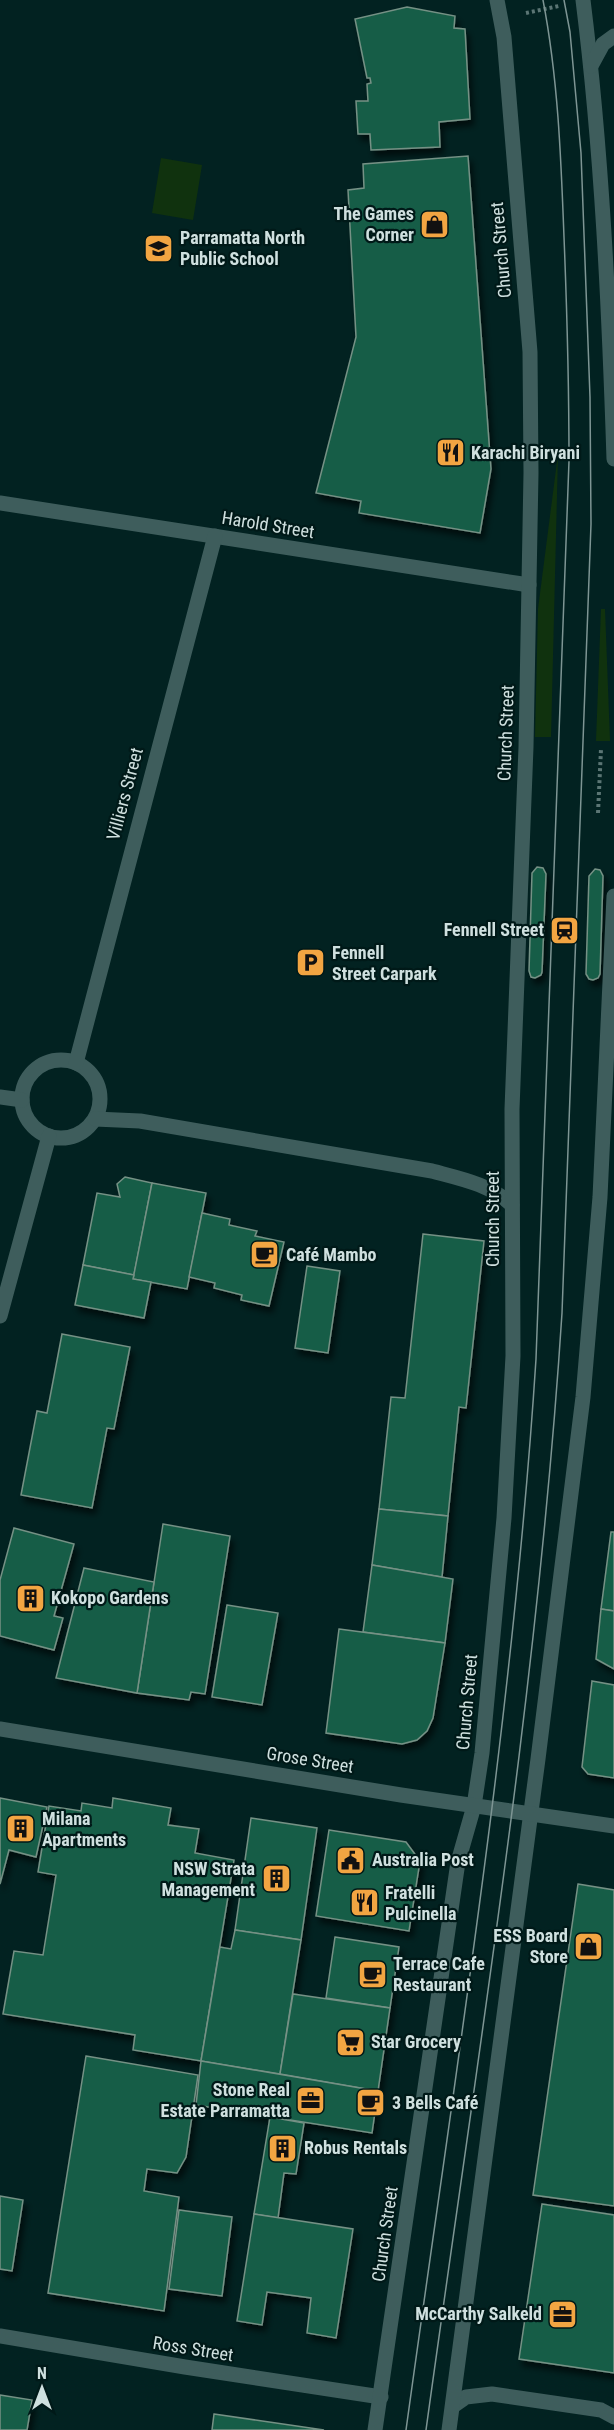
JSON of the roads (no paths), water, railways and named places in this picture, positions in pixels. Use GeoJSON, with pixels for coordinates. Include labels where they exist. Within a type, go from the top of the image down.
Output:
{"type":"FeatureCollection","features":[{"type":"Feature","properties":{"kind":"street","name":"Church Street"},"geometry":{"type":"LineString","coordinates":[[375,2430],[458,1862],[474,1806],[482,1753],[510,1430],[513,1356],[513,1097],[530,585],[530,352],[501,18],[497,0]]}},
{"type":"Feature","properties":{"kind":"street"},"geometry":{"type":"LineString","coordinates":[[583,0],[591,66],[609,308],[614,459]]}},
{"type":"Feature","properties":{"kind":"street"},"geometry":{"type":"LineString","coordinates":[[591,66],[603,44],[614,36]]}},
{"type":"Feature","properties":{"kind":"street","name":"Harold Street"},"geometry":{"type":"LineString","coordinates":[[0,503],[530,585]]}},
{"type":"Feature","properties":{"kind":"street","name":"Villiers Street"},"geometry":{"type":"LineString","coordinates":[[76,1063],[215,536]]}},
{"type":"Feature","properties":{"kind":"street"},"geometry":{"type":"LineString","coordinates":[[449,2430],[530,1814],[607,1197],[614,896]]}},
{"type":"Feature","properties":{"kind":"street"},"geometry":{"type":"LineString","coordinates":[[66,1060],[87,1070],[98,1086],[100,1106],[95,1119],[83,1132],[70,1137],[49,1136],[37,1130],[28,1120],[22,1100],[24,1086],[31,1075],[40,1067],[66,1060]]}},
{"type":"Feature","properties":{"kind":"street"},"geometry":{"type":"LineString","coordinates":[[0,1096],[22,1100]]}},
{"type":"Feature","properties":{"kind":"street"},"geometry":{"type":"LineString","coordinates":[[95,1119],[141,1121],[386,1163],[470,1180],[500,1194],[512,1206]]}},
{"type":"Feature","properties":{"kind":"street"},"geometry":{"type":"LineString","coordinates":[[0,1316],[49,1136]]}},
{"type":"Feature","properties":{"kind":"street","name":"Grose Street"},"geometry":{"type":"LineString","coordinates":[[0,1729],[474,1806],[614,1826]]}},
{"type":"Feature","properties":{"kind":"street","name":"Ross Street"},"geometry":{"type":"LineString","coordinates":[[0,2336],[381,2397]]}},
{"type":"Feature","properties":{"kind":"street"},"geometry":{"type":"LineString","coordinates":[[453,2406],[466,2397],[492,2394],[601,2410],[614,2417]]}},
{"type":"Feature","properties":{"kind":"tram line"},"geometry":{"type":"LineString","coordinates":[[406,2430],[463,2029],[498,1761],[526,1493],[536,1359],[569,461],[567,321],[560,147],[552,59],[543,0]]}},
{"type":"Feature","properties":{"kind":"tram line"},"geometry":{"type":"LineString","coordinates":[[426,2430],[522,1733],[538,1593],[562,1313],[591,524],[590,397],[581,153],[570,32],[564,0]]}},
{"type":"Feature","properties":{"kind":"place","name":"The Games Corner"},"geometry":{"type":"Point","coordinates":[435,224]}},
{"type":"Feature","properties":{"kind":"place","name":"Parramatta North Public School"},"geometry":{"type":"Point","coordinates":[159,248]}},
{"type":"Feature","properties":{"kind":"place","name":"Karachi Biryani"},"geometry":{"type":"Point","coordinates":[450,453]}},
{"type":"Feature","properties":{"kind":"place","name":"Fennell Street"},"geometry":{"type":"Point","coordinates":[565,930]}},
{"type":"Feature","properties":{"kind":"place","name":"Fennell Street Carpark"},"geometry":{"type":"Point","coordinates":[311,963]}},
{"type":"Feature","properties":{"kind":"place","name":"Café Mambo"},"geometry":{"type":"Point","coordinates":[265,1255]}},
{"type":"Feature","properties":{"kind":"place","name":"Kokopo Gardens"},"geometry":{"type":"Point","coordinates":[30,1598]}},
{"type":"Feature","properties":{"kind":"place","name":"Milana Apartments"},"geometry":{"type":"Point","coordinates":[21,1829]}},
{"type":"Feature","properties":{"kind":"place","name":"Australia Post"},"geometry":{"type":"Point","coordinates":[351,1860]}},
{"type":"Feature","properties":{"kind":"place","name":"NSW Strata Management"},"geometry":{"type":"Point","coordinates":[276,1879]}},
{"type":"Feature","properties":{"kind":"place","name":"Fratelli Pulcinella"},"geometry":{"type":"Point","coordinates":[364,1903]}},
{"type":"Feature","properties":{"kind":"place","name":"ESS Board Store"},"geometry":{"type":"Point","coordinates":[589,1946]}},
{"type":"Feature","properties":{"kind":"place","name":"Terrace Cafe Restaurant"},"geometry":{"type":"Point","coordinates":[372,1974]}},
{"type":"Feature","properties":{"kind":"place","name":"Star Grocery"},"geometry":{"type":"Point","coordinates":[350,2042]}},
{"type":"Feature","properties":{"kind":"place","name":"Stone Real Estate Parramatta"},"geometry":{"type":"Point","coordinates":[311,2100]}},
{"type":"Feature","properties":{"kind":"place","name":"3 Bells Café"},"geometry":{"type":"Point","coordinates":[371,2103]}},
{"type":"Feature","properties":{"kind":"place","name":"Robus Rentals"},"geometry":{"type":"Point","coordinates":[283,2148]}},
{"type":"Feature","properties":{"kind":"place","name":"McCarthy Salkeld"},"geometry":{"type":"Point","coordinates":[563,2314]}}]}
